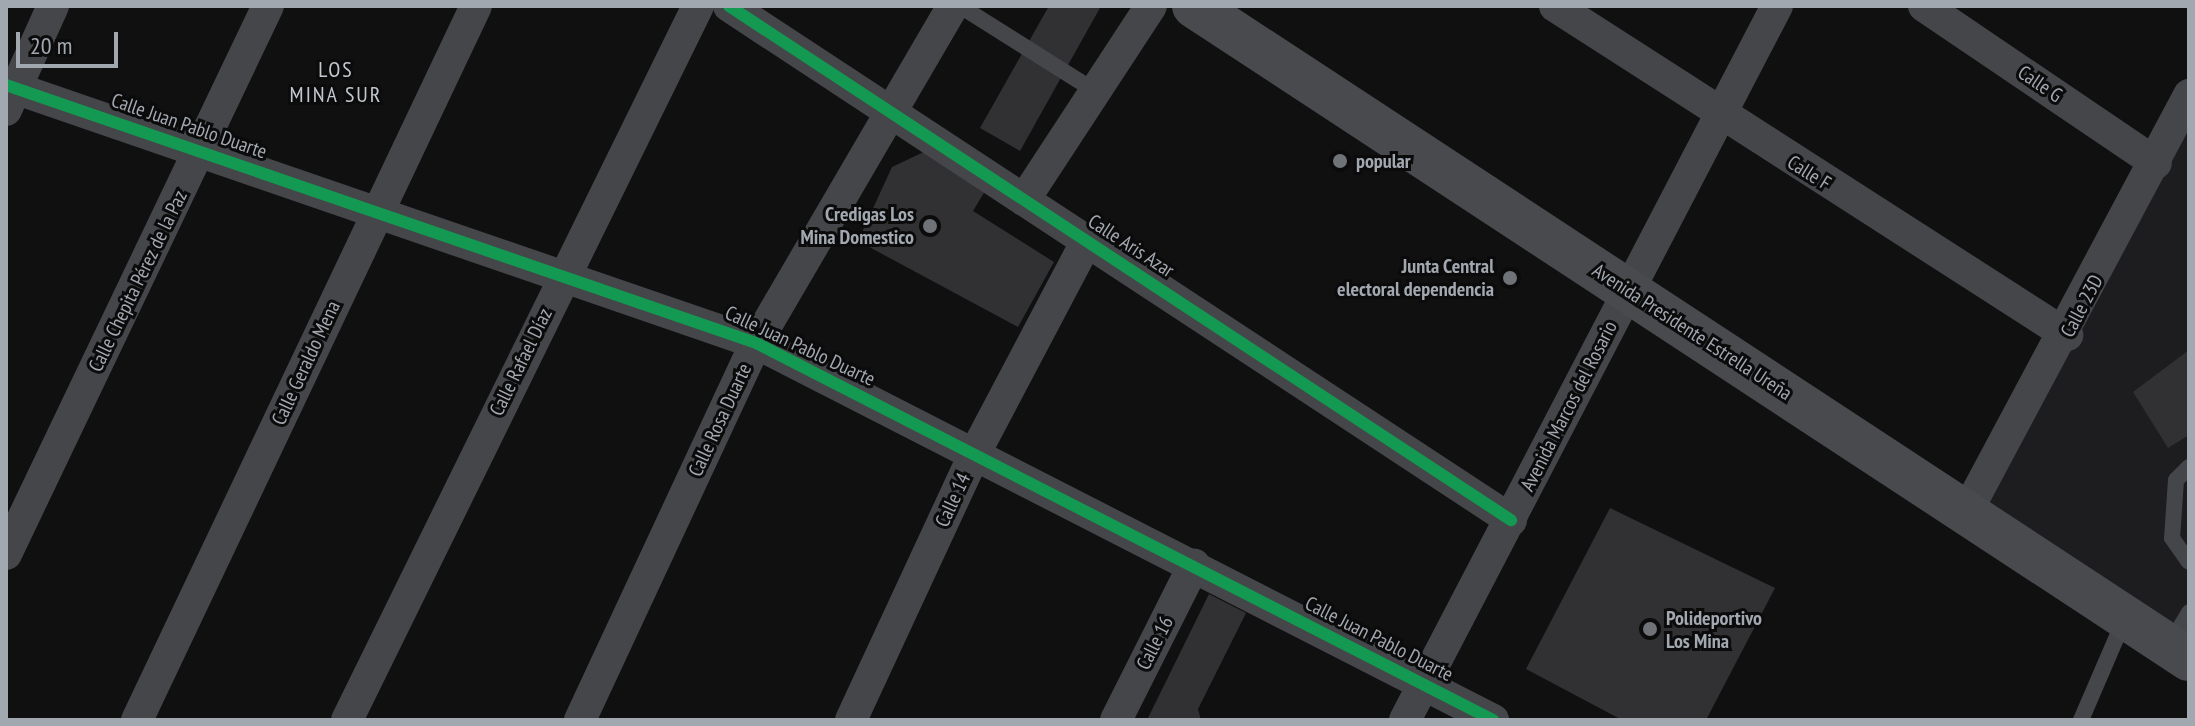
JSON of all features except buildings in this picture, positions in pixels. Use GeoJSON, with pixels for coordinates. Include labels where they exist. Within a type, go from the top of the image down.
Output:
{"type":"FeatureCollection","features":[{"type":"Feature","properties":{"kind":"main road","name":"Avenida Presidente Estrella Ureña"},"geometry":{"type":"LineString","coordinates":[[1194,6],[2125,617],[2182,639]]}},
{"type":"Feature","properties":{"kind":"street"},"geometry":{"type":"LineString","coordinates":[[9,94],[53,6]]}},
{"type":"Feature","properties":{"kind":"street","name":"Calle Chepita Pérez de la Paz"},"geometry":{"type":"LineString","coordinates":[[6,554],[268,6]]}},
{"type":"Feature","properties":{"kind":"street","name":"Calle Geraldo Mena"},"geometry":{"type":"LineString","coordinates":[[137,720],[476,6]]}},
{"type":"Feature","properties":{"kind":"street","name":"Calle Rafael Díaz"},"geometry":{"type":"LineString","coordinates":[[347,720],[563,274],[698,6]]}},
{"type":"Feature","properties":{"kind":"street","name":"Calle Aris Azar"},"geometry":{"type":"LineString","coordinates":[[729,6],[1511,520]]}},
{"type":"Feature","properties":{"kind":"street","name":"Calle Rosa Duarte"},"geometry":{"type":"LineString","coordinates":[[580,720],[756,343],[888,110],[953,6]]}},
{"type":"Feature","properties":{"kind":"street"},"geometry":{"type":"LineString","coordinates":[[1024,200],[1151,6]]}},
{"type":"Feature","properties":{"kind":"street","name":"Calle F"},"geometry":{"type":"LineString","coordinates":[[1555,6],[1719,116],[2067,335]]}},
{"type":"Feature","properties":{"kind":"street","name":"Avenida Marcos del Rosario"},"geometry":{"type":"LineString","coordinates":[[1405,720],[1777,6]]}},
{"type":"Feature","properties":{"kind":"street","name":"Calle G"},"geometry":{"type":"LineString","coordinates":[[1924,6],[2156,163]]}},
{"type":"Feature","properties":{"kind":"street","name":"Calle Juan Pablo Duarte"},"geometry":{"type":"LineString","coordinates":[[9,94],[201,151],[756,343],[1493,720]]}},
{"type":"Feature","properties":{"kind":"street","name":"Calle 23D"},"geometry":{"type":"LineString","coordinates":[[1966,513],[2067,335],[2189,95]]}},
{"type":"Feature","properties":{"kind":"street","name":"Calle 14"},"geometry":{"type":"LineString","coordinates":[[851,720],[975,453],[1087,241]]}},
{"type":"Feature","properties":{"kind":"street","name":"Calle 16"},"geometry":{"type":"LineString","coordinates":[[1116,720],[1194,565]]}},
{"type":"Feature","properties":{"kind":"lane"},"geometry":{"type":"LineString","coordinates":[[960,6],[1095,91]]}},
{"type":"Feature","properties":{"kind":"lane"},"geometry":{"type":"LineString","coordinates":[[2189,467],[2176,480],[2172,538],[2189,562]]}},
{"type":"Feature","properties":{"kind":"lane"},"geometry":{"type":"LineString","coordinates":[[2081,720],[2125,617]]}},
{"type":"Feature","properties":{"kind":"shaded area"},"geometry":{"type":"Polygon","coordinates":[[[2189,110],[2189,670],[1971,527],[2189,110]]]}},
{"type":"Feature","properties":{"kind":"cycle path"},"geometry":{"type":"LineString","coordinates":[[729,6],[1511,520]]}},
{"type":"Feature","properties":{"kind":"cycle path"},"geometry":{"type":"LineString","coordinates":[[6,85],[756,343],[1493,720]]}},
{"type":"Feature","properties":{"kind":"place","name":"popular"},"geometry":{"type":"Point","coordinates":[1340,161]}},
{"type":"Feature","properties":{"kind":"place","name":"Credigas Los Mina Domestico"},"geometry":{"type":"Point","coordinates":[930,226]}},
{"type":"Feature","properties":{"kind":"place","name":"Junta Central electoral dependencia"},"geometry":{"type":"Point","coordinates":[1510,278]}},
{"type":"Feature","properties":{"kind":"place","name":"Polideportivo Los Mina"},"geometry":{"type":"Point","coordinates":[1650,629]}},
{"type":"Feature","properties":{"kind":"district","name":"LOS MINA SUR"},"geometry":{"type":"Point","coordinates":[336,82]}}]}
